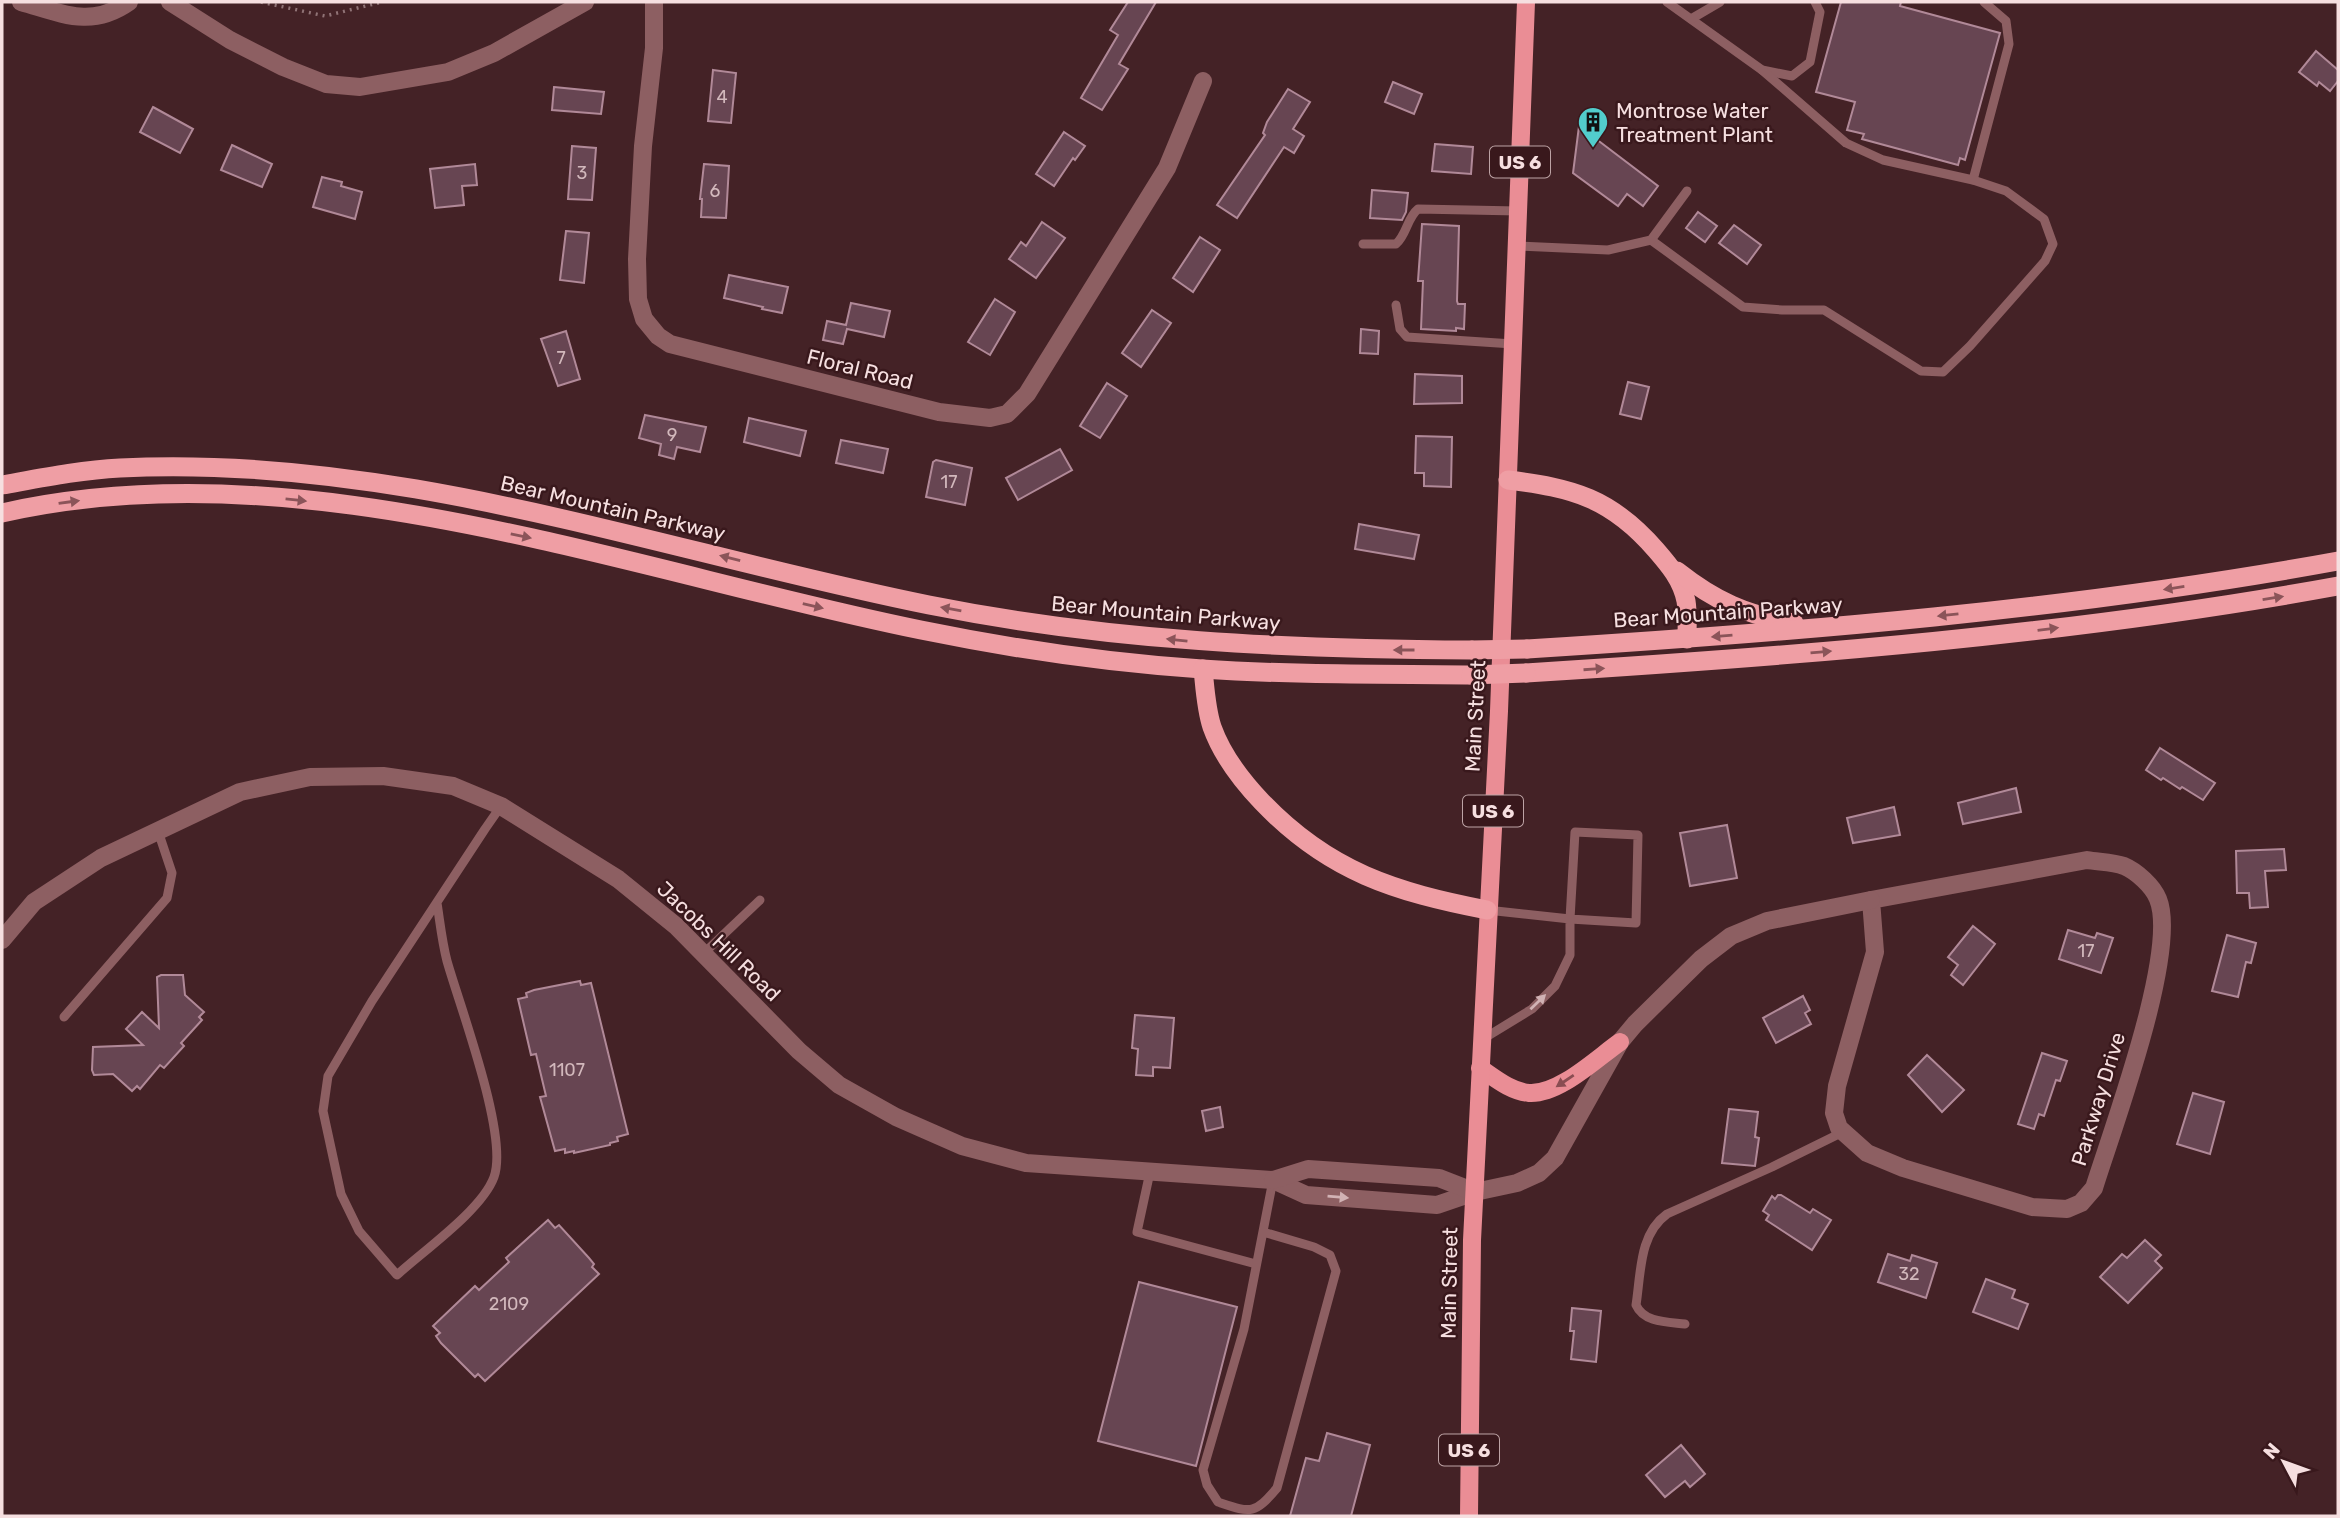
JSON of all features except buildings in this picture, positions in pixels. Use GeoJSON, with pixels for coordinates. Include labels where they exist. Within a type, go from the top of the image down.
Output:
{"type":"FeatureCollection","features":[{"type":"Feature","properties":{"kind":"highway","name":"Bear Mountain Parkway"},"geometry":{"type":"LineString","coordinates":[[2,485],[57,475],[176,466],[232,467],[332,476],[563,517],[841,586],[1022,621],[1205,643],[1292,648],[1527,649],[1826,628],[2156,591],[2338,561]]}},
{"type":"Feature","properties":{"kind":"highway"},"geometry":{"type":"LineString","coordinates":[[1508,480],[1564,489],[1601,503],[1633,526],[1668,563],[1697,587],[1730,606],[1771,619],[1826,628]]}},
{"type":"Feature","properties":{"kind":"highway"},"geometry":{"type":"LineString","coordinates":[[2,513],[85,499],[162,495],[238,496],[353,506],[569,546],[919,630],[1034,650],[1203,670],[1303,674],[1526,673],[1777,656],[2022,632],[2160,615],[2338,586]]}},
{"type":"Feature","properties":{"kind":"highway"},"geometry":{"type":"LineString","coordinates":[[1668,563],[1677,576],[1686,602],[1687,639]]}},
{"type":"Feature","properties":{"kind":"highway"},"geometry":{"type":"LineString","coordinates":[[1203,670],[1210,721],[1222,749],[1253,792],[1294,831],[1328,858],[1363,875],[1424,897],[1488,910]]}},
{"type":"Feature","properties":{"kind":"main road","name":"Main Street"},"geometry":{"type":"LineString","coordinates":[[1469,1516],[1471,1292],[1499,712],[1526,2]]}},
{"type":"Feature","properties":{"kind":"main road"},"geometry":{"type":"LineString","coordinates":[[1480,1068],[1515,1090],[1544,1092],[1556,1087],[1620,1042]]}},
{"type":"Feature","properties":{"kind":"street"},"geometry":{"type":"LineString","coordinates":[[21,2],[70,16],[90,18],[106,14],[129,2]]}},
{"type":"Feature","properties":{"kind":"street"},"geometry":{"type":"LineString","coordinates":[[170,2],[230,40],[283,67],[326,84],[360,87],[448,72],[495,53],[585,2]]}},
{"type":"Feature","properties":{"kind":"street","name":"Floral Road"},"geometry":{"type":"LineString","coordinates":[[654,2],[654,48],[643,146],[637,259],[638,299],[644,319],[658,336],[670,344],[939,412],[990,418],[1007,414],[1027,394],[1167,168],[1203,81]]}},
{"type":"Feature","properties":{"kind":"street","name":"Jacobs Hill Road"},"geometry":{"type":"LineString","coordinates":[[2,940],[34,902],[101,858],[240,792],[310,777],[383,776],[453,786],[501,806],[618,879],[676,926],[799,1051],[839,1085],[896,1117],[962,1146],[1026,1163],[1273,1180],[1306,1195],[1437,1205],[1475,1192]]}},
{"type":"Feature","properties":{"kind":"street","name":"Parkway Drive"},"geometry":{"type":"LineString","coordinates":[[1475,1192],[1517,1183],[1539,1173],[1555,1158],[1620,1042],[1701,959],[1731,936],[1767,921],[2087,860],[2125,866],[2150,886],[2159,900],[2160,963],[2135,1058],[2094,1188],[2081,1203],[2067,1209],[2032,1207],[1891,1163],[1867,1153],[1843,1132]]}},
{"type":"Feature","properties":{"kind":"street"},"geometry":{"type":"LineString","coordinates":[[1843,1132],[1833,1113],[1875,952],[1871,900]]}},
{"type":"Feature","properties":{"kind":"street","name":"Jacobs Hill Road"},"geometry":{"type":"LineString","coordinates":[[1273,1180],[1308,1169],[1439,1178],[1475,1192]]}},
{"type":"Feature","properties":{"kind":"lane"},"geometry":{"type":"LineString","coordinates":[[1651,240],[1743,307],[1824,310],[1921,371],[1943,372],[1970,346],[2045,261],[2053,244],[2043,219],[2006,191],[1973,180],[1883,160],[1846,142],[1762,70],[1667,2]]}},
{"type":"Feature","properties":{"kind":"lane"},"geometry":{"type":"LineString","coordinates":[[1691,19],[1720,2]]}},
{"type":"Feature","properties":{"kind":"lane"},"geometry":{"type":"LineString","coordinates":[[1762,70],[1792,76],[1810,62],[1820,12],[1815,2]]}},
{"type":"Feature","properties":{"kind":"lane"},"geometry":{"type":"LineString","coordinates":[[1973,180],[2008,44],[2006,22],[1984,2]]}},
{"type":"Feature","properties":{"kind":"lane"},"geometry":{"type":"LineString","coordinates":[[1516,246],[1608,250],[1651,240],[1687,191]]}},
{"type":"Feature","properties":{"kind":"lane"},"geometry":{"type":"LineString","coordinates":[[1363,244],[1396,244],[1403,238],[1413,214],[1418,209],[1518,211]]}},
{"type":"Feature","properties":{"kind":"lane"},"geometry":{"type":"LineString","coordinates":[[1396,305],[1400,330],[1407,337],[1513,344]]}},
{"type":"Feature","properties":{"kind":"lane"},"geometry":{"type":"LineString","coordinates":[[437,903],[446,957],[492,1115],[498,1156],[494,1178],[477,1204],[397,1275],[359,1231],[341,1194],[323,1111],[328,1076],[372,1001],[501,806]]}},
{"type":"Feature","properties":{"kind":"lane"},"geometry":{"type":"LineString","coordinates":[[64,1017],[167,898],[172,873],[158,831]]}},
{"type":"Feature","properties":{"kind":"lane"},"geometry":{"type":"LineString","coordinates":[[1482,1040],[1532,1009],[1555,986],[1570,954],[1570,919],[1578,860],[1575,832],[1638,835],[1636,923],[1570,919],[1488,910]]}},
{"type":"Feature","properties":{"kind":"lane"},"geometry":{"type":"LineString","coordinates":[[1625,862],[1637,862]]}},
{"type":"Feature","properties":{"kind":"lane"},"geometry":{"type":"LineString","coordinates":[[1624,889],[1637,889]]}},
{"type":"Feature","properties":{"kind":"lane"},"geometry":{"type":"LineString","coordinates":[[703,954],[761,900]]}},
{"type":"Feature","properties":{"kind":"lane"},"geometry":{"type":"LineString","coordinates":[[1685,1324],[1647,1318],[1639,1313],[1636,1305],[1646,1237],[1656,1222],[1667,1214],[1843,1132]]}},
{"type":"Feature","properties":{"kind":"lane"},"geometry":{"type":"LineString","coordinates":[[1150,1172],[1137,1232],[1256,1264]]}},
{"type":"Feature","properties":{"kind":"lane"},"geometry":{"type":"LineString","coordinates":[[1263,1232],[1314,1247],[1330,1255],[1336,1271],[1278,1488],[1261,1508],[1244,1510],[1218,1502],[1203,1470],[1244,1329],[1273,1180]]}},
{"type":"Feature","properties":{"kind":"path"},"geometry":{"type":"LineString","coordinates":[[261,2],[325,16],[382,2]]}},
{"type":"Feature","properties":{"kind":"place","name":"Montrose Water Treatment Plant"},"geometry":{"type":"Point","coordinates":[1593,149]}}]}
